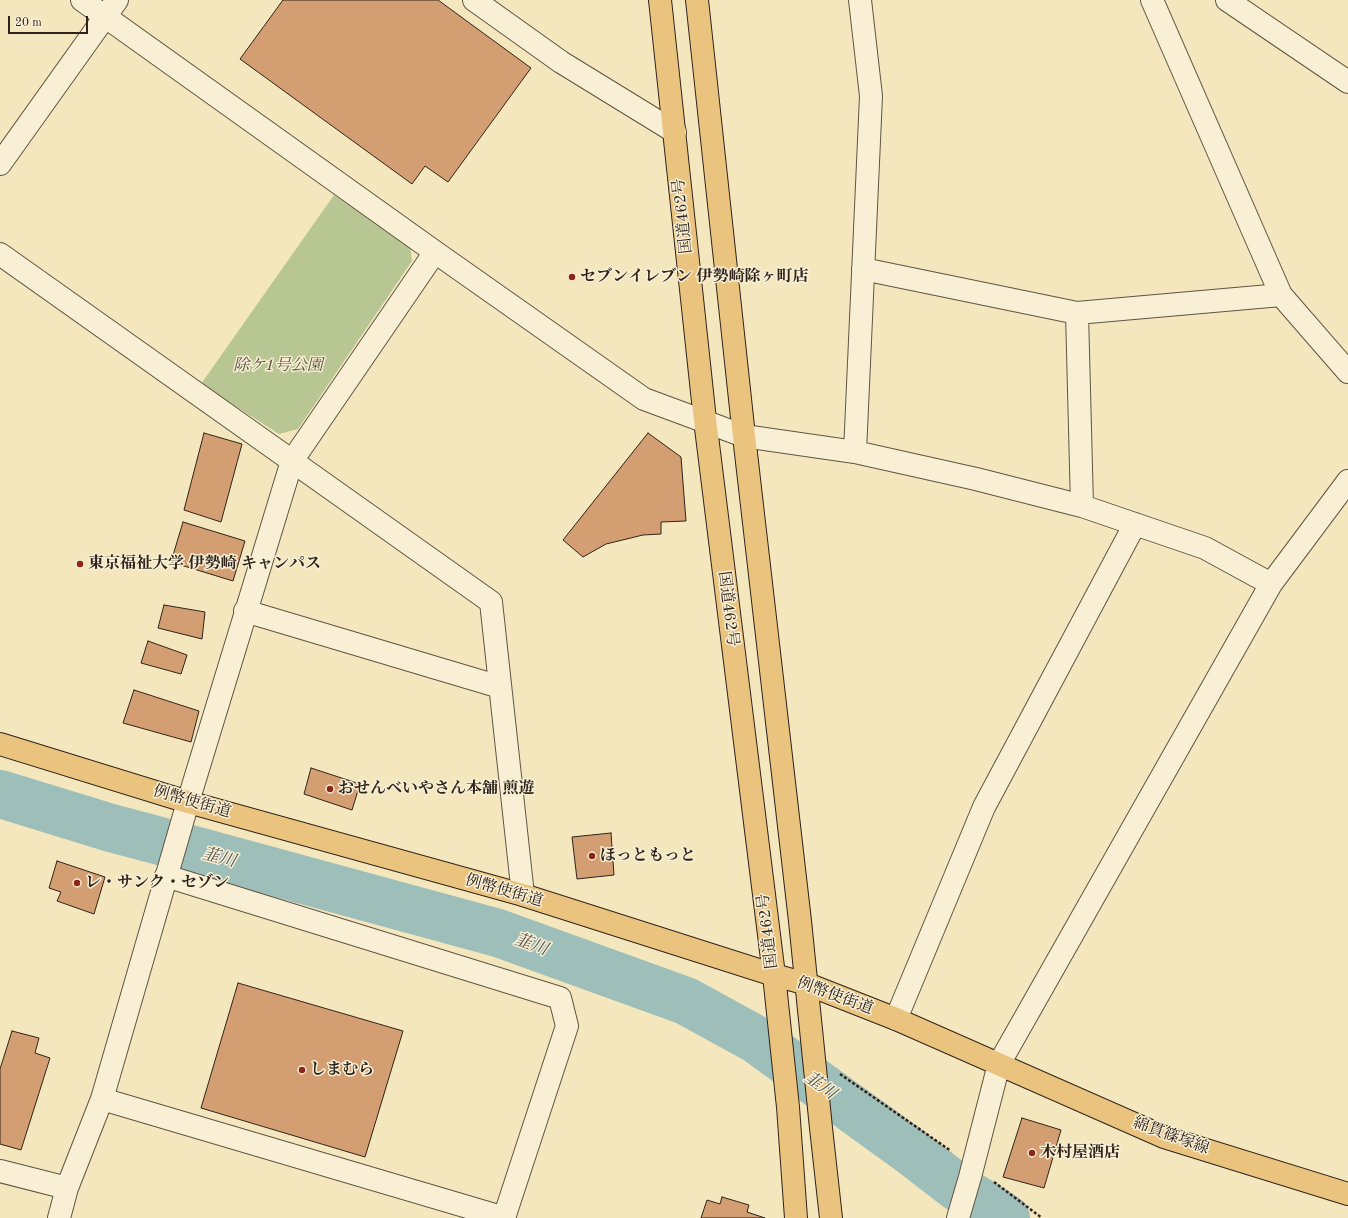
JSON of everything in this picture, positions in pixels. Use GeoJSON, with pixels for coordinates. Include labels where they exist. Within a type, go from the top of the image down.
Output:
{"type":"FeatureCollection","features":[{"type":"Feature","properties":{"kind":"main road","name":"国道462号"},"geometry":{"type":"LineString","coordinates":[[660,0],[705,420],[774,975],[788,1107],[796,1218]]}},
{"type":"Feature","properties":{"kind":"main road","name":"国道462号"},"geometry":{"type":"LineString","coordinates":[[697,0],[744,436],[807,984],[814,1066],[831,1218]]}},
{"type":"Feature","properties":{"kind":"main road","name":"例幣使街道"},"geometry":{"type":"LineString","coordinates":[[0,744],[188,802],[522,895],[774,975],[807,984],[896,1019],[999,1064]]}},
{"type":"Feature","properties":{"kind":"main road","name":"綿貫篠塚線"},"geometry":{"type":"LineString","coordinates":[[999,1064],[1164,1137],[1348,1194]]}},
{"type":"Feature","properties":{"kind":"street"},"geometry":{"type":"LineString","coordinates":[[82,0],[111,8],[435,252],[644,399],[705,420],[744,436],[855,452],[976,479],[1082,506],[1205,548],[1271,584]]}},
{"type":"Feature","properties":{"kind":"street"},"geometry":{"type":"LineString","coordinates":[[474,0],[561,62],[674,132]]}},
{"type":"Feature","properties":{"kind":"street"},"geometry":{"type":"LineString","coordinates":[[855,452],[871,96],[860,0]]}},
{"type":"Feature","properties":{"kind":"street"},"geometry":{"type":"LineString","coordinates":[[1152,0],[1281,295],[1348,372]]}},
{"type":"Feature","properties":{"kind":"street"},"geometry":{"type":"LineString","coordinates":[[1227,0],[1348,82]]}},
{"type":"Feature","properties":{"kind":"street"},"geometry":{"type":"LineString","coordinates":[[0,164],[111,8]]}},
{"type":"Feature","properties":{"kind":"street"},"geometry":{"type":"LineString","coordinates":[[59,1218],[67,1188],[102,1099],[188,802],[292,461],[435,252]]}},
{"type":"Feature","properties":{"kind":"street"},"geometry":{"type":"LineString","coordinates":[[0,254],[491,602],[522,895]]}},
{"type":"Feature","properties":{"kind":"street"},"geometry":{"type":"LineString","coordinates":[[863,269],[1077,313],[1281,295]]}},
{"type":"Feature","properties":{"kind":"street"},"geometry":{"type":"LineString","coordinates":[[1077,313],[1082,506]]}},
{"type":"Feature","properties":{"kind":"street"},"geometry":{"type":"LineString","coordinates":[[958,1218],[972,1172],[999,1064],[1271,584],[1348,481]]}},
{"type":"Feature","properties":{"kind":"street"},"geometry":{"type":"LineString","coordinates":[[896,1019],[984,807],[1135,524]]}},
{"type":"Feature","properties":{"kind":"street"},"geometry":{"type":"LineString","coordinates":[[245,611],[500,687]]}},
{"type":"Feature","properties":{"kind":"street"},"geometry":{"type":"LineString","coordinates":[[102,1099],[504,1218],[567,1026],[560,998],[166,876]]}},
{"type":"Feature","properties":{"kind":"street"},"geometry":{"type":"LineString","coordinates":[[0,1171],[67,1188]]}},
{"type":"Feature","properties":{"kind":"path"},"geometry":{"type":"LineString","coordinates":[[839,1073],[972,1172],[1042,1218]]}},
{"type":"Feature","properties":{"kind":"green space","name":"除ケ1号公園"},"geometry":{"type":"Polygon","coordinates":[[[334,195],[410,245],[412,261],[298,429],[279,434],[201,384],[334,195]]]}},
{"type":"Feature","properties":{"kind":"building"},"geometry":{"type":"Polygon","coordinates":[[[283,0],[438,0],[531,68],[448,182],[425,166],[412,184],[240,59],[283,0]]]}},
{"type":"Feature","properties":{"kind":"building"},"geometry":{"type":"Polygon","coordinates":[[[204,433],[242,444],[221,522],[184,510],[204,433]]]}},
{"type":"Feature","properties":{"kind":"building"},"geometry":{"type":"Polygon","coordinates":[[[648,433],[681,457],[686,521],[661,522],[661,534],[643,535],[606,544],[583,557],[563,540],[648,433]]]}},
{"type":"Feature","properties":{"kind":"building"},"geometry":{"type":"Polygon","coordinates":[[[183,522],[245,541],[233,581],[171,562],[183,522]]]}},
{"type":"Feature","properties":{"kind":"building"},"geometry":{"type":"Polygon","coordinates":[[[164,605],[205,612],[202,639],[158,628],[164,605]]]}},
{"type":"Feature","properties":{"kind":"building"},"geometry":{"type":"Polygon","coordinates":[[[148,641],[187,655],[181,674],[141,663],[148,641]]]}},
{"type":"Feature","properties":{"kind":"building"},"geometry":{"type":"Polygon","coordinates":[[[134,690],[199,711],[191,742],[123,723],[134,690]]]}},
{"type":"Feature","properties":{"kind":"building"},"geometry":{"type":"Polygon","coordinates":[[[311,768],[360,784],[352,810],[304,794],[311,768]]]}},
{"type":"Feature","properties":{"kind":"building"},"geometry":{"type":"Polygon","coordinates":[[[611,833],[614,875],[577,879],[572,837],[611,833]]]}},
{"type":"Feature","properties":{"kind":"building","name":"レ・サンク・セゾン"},"geometry":{"type":"Polygon","coordinates":[[[57,861],[105,877],[94,914],[57,901],[61,892],[49,888],[57,861]]]}},
{"type":"Feature","properties":{"kind":"building","name":"しまむら"},"geometry":{"type":"Polygon","coordinates":[[[238,983],[403,1031],[365,1157],[201,1108],[238,983]]]}},
{"type":"Feature","properties":{"kind":"building"},"geometry":{"type":"Polygon","coordinates":[[[12,1031],[39,1038],[35,1053],[50,1058],[21,1150],[0,1144],[0,1069],[12,1031]]]}},
{"type":"Feature","properties":{"kind":"building"},"geometry":{"type":"Polygon","coordinates":[[[1022,1118],[1061,1130],[1044,1188],[1003,1177],[1022,1118]]]}},
{"type":"Feature","properties":{"kind":"building"},"geometry":{"type":"Polygon","coordinates":[[[722,1197],[749,1205],[747,1212],[765,1218],[701,1218],[707,1200],[720,1204],[722,1197]]]}},
{"type":"Feature","properties":{"kind":"waterway","name":"韮川"},"geometry":{"type":"LineString","coordinates":[[0,794],[111,828],[498,933],[686,1001],[757,1040],[909,1150],[957,1187],[1006,1218]]}},
{"type":"Feature","properties":{"kind":"place","name":"セブンイレブン 伊勢崎除ヶ町店"},"geometry":{"type":"Point","coordinates":[572,277]}},
{"type":"Feature","properties":{"kind":"place","name":"東京福祉大学 伊勢崎 キャンパス"},"geometry":{"type":"Point","coordinates":[80,564]}},
{"type":"Feature","properties":{"kind":"place","name":"おせんベいやさん本舗 煎遊"},"geometry":{"type":"Point","coordinates":[330,789]}},
{"type":"Feature","properties":{"kind":"place","name":"ほっともっと"},"geometry":{"type":"Point","coordinates":[592,856]}},
{"type":"Feature","properties":{"kind":"place","name":"レ・サンク・セゾン"},"geometry":{"type":"Point","coordinates":[77,883]}},
{"type":"Feature","properties":{"kind":"place","name":"しまむら"},"geometry":{"type":"Point","coordinates":[302,1070]}},
{"type":"Feature","properties":{"kind":"place","name":"木村屋酒店"},"geometry":{"type":"Point","coordinates":[1032,1153]}}]}
